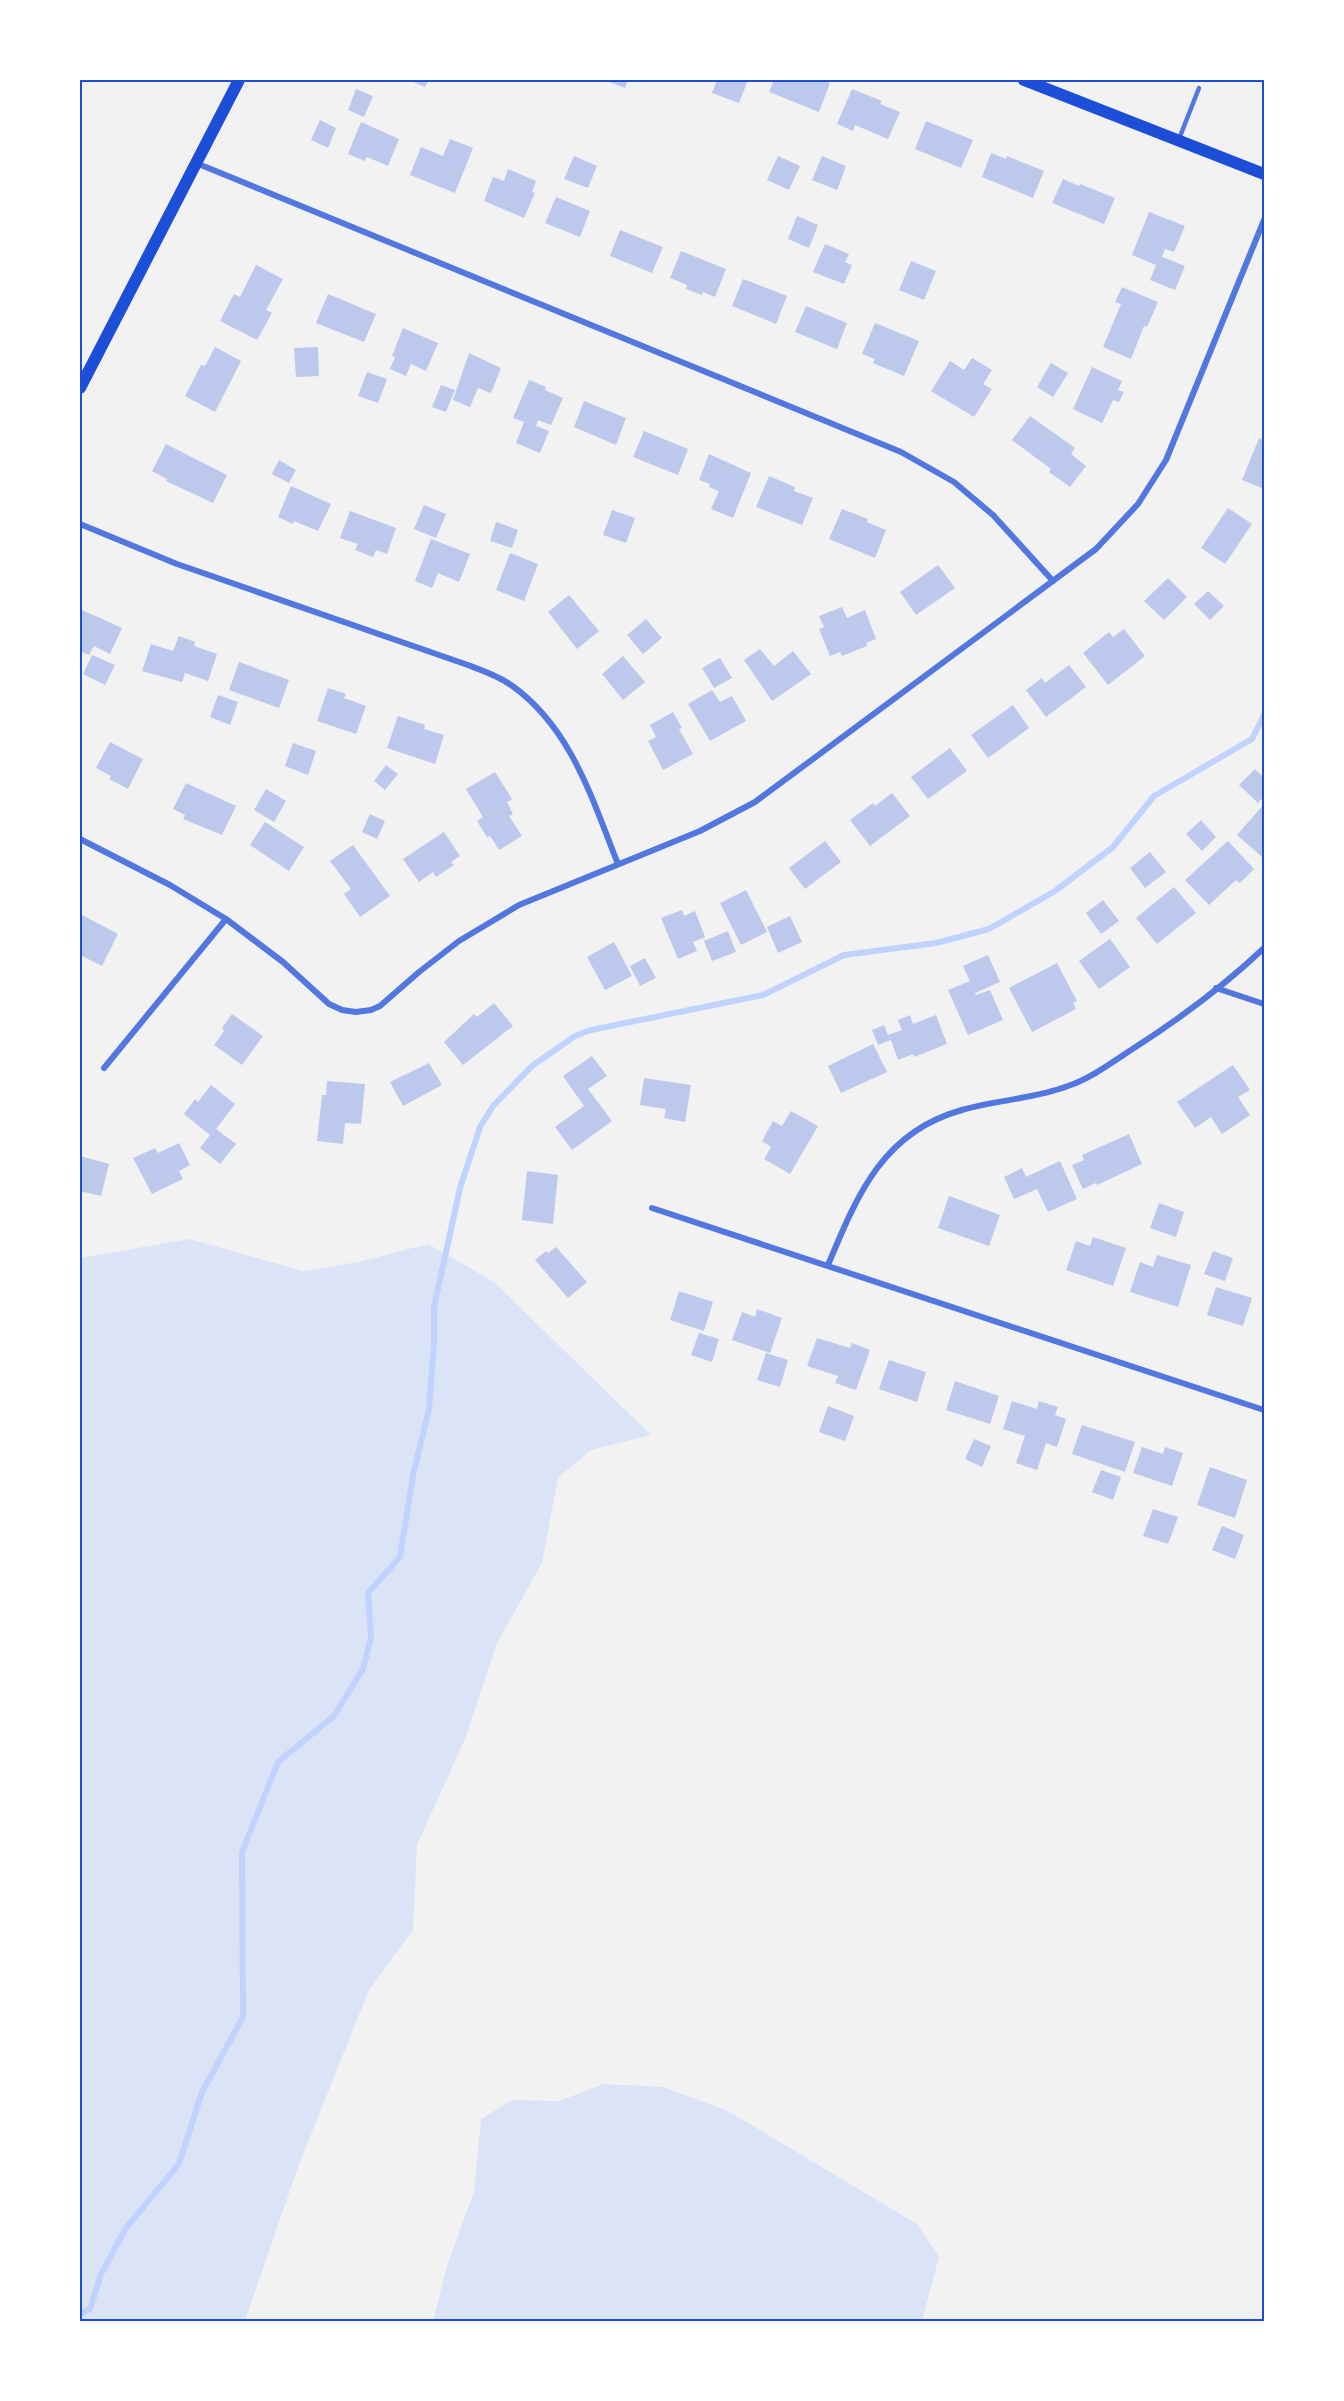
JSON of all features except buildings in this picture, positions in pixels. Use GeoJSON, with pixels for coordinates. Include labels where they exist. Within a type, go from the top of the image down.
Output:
{"type":"FeatureCollection","features":[{"type":"Feature","properties":{"kind":"main road"},"geometry":{"type":"LineString","coordinates":[[80,388],[239,80]]}},
{"type":"Feature","properties":{"kind":"main road"},"geometry":{"type":"LineString","coordinates":[[1024,80],[1264,174]]}},
{"type":"Feature","properties":{"kind":"street"},"geometry":{"type":"LineString","coordinates":[[196,163],[901,452],[954,482],[993,514],[1053,581]]}},
{"type":"Feature","properties":{"kind":"street"},"geometry":{"type":"LineString","coordinates":[[80,839],[170,885],[226,919],[283,962],[329,1004],[342,1010],[356,1012],[380,1006],[442,953],[510,910],[700,831],[755,802],[1096,549],[1138,504],[1156,478],[1174,441],[1264,220]]}},
{"type":"Feature","properties":{"kind":"street"},"geometry":{"type":"LineString","coordinates":[[80,524],[177,564],[465,664],[511,685],[534,705],[566,744],[581,771],[618,864]]}},
{"type":"Feature","properties":{"kind":"street"},"geometry":{"type":"LineString","coordinates":[[104,1068],[226,919]]}},
{"type":"Feature","properties":{"kind":"street"},"geometry":{"type":"LineString","coordinates":[[828,1265],[852,1208],[868,1179],[887,1156],[909,1137],[951,1113],[1067,1087],[1094,1075],[1166,1027],[1264,948]]}},
{"type":"Feature","properties":{"kind":"street"},"geometry":{"type":"LineString","coordinates":[[1216,988],[1264,1004]]}},
{"type":"Feature","properties":{"kind":"street"},"geometry":{"type":"LineString","coordinates":[[652,1208],[1264,1410]]}},
{"type":"Feature","properties":{"kind":"lane"},"geometry":{"type":"LineString","coordinates":[[1178,140],[1199,88]]}},
{"type":"Feature","properties":{"kind":"shaded area"},"geometry":{"type":"Polygon","coordinates":[[[189,1239],[303,1271],[358,1262],[428,1244],[494,1282],[651,1435],[591,1450],[558,1478],[542,1563],[497,1643],[465,1739],[417,1845],[413,1930],[369,1990],[298,2167],[245,2321],[80,2321],[80,1258],[189,1239]]]}},
{"type":"Feature","properties":{"kind":"shaded area"},"geometry":{"type":"Polygon","coordinates":[[[604,2084],[663,2087],[728,2111],[917,2224],[939,2257],[922,2321],[433,2321],[447,2266],[474,2191],[481,2119],[512,2100],[559,2101],[604,2084]]]}},
{"type":"Feature","properties":{"kind":"waterway"},"geometry":{"type":"LineString","coordinates":[[80,2314],[90,2309],[101,2274],[126,2228],[179,2164],[202,2092],[243,2017],[242,1852],[278,1762],[334,1716],[363,1669],[371,1638],[368,1593],[400,1557],[413,1475],[429,1409],[434,1344],[434,1307],[460,1188],[480,1127],[493,1106],[532,1066],[575,1036],[591,1030],[763,995],[844,955],[936,943],[989,929],[1055,891],[1113,847],[1154,796],[1252,739],[1264,715]]}}]}
